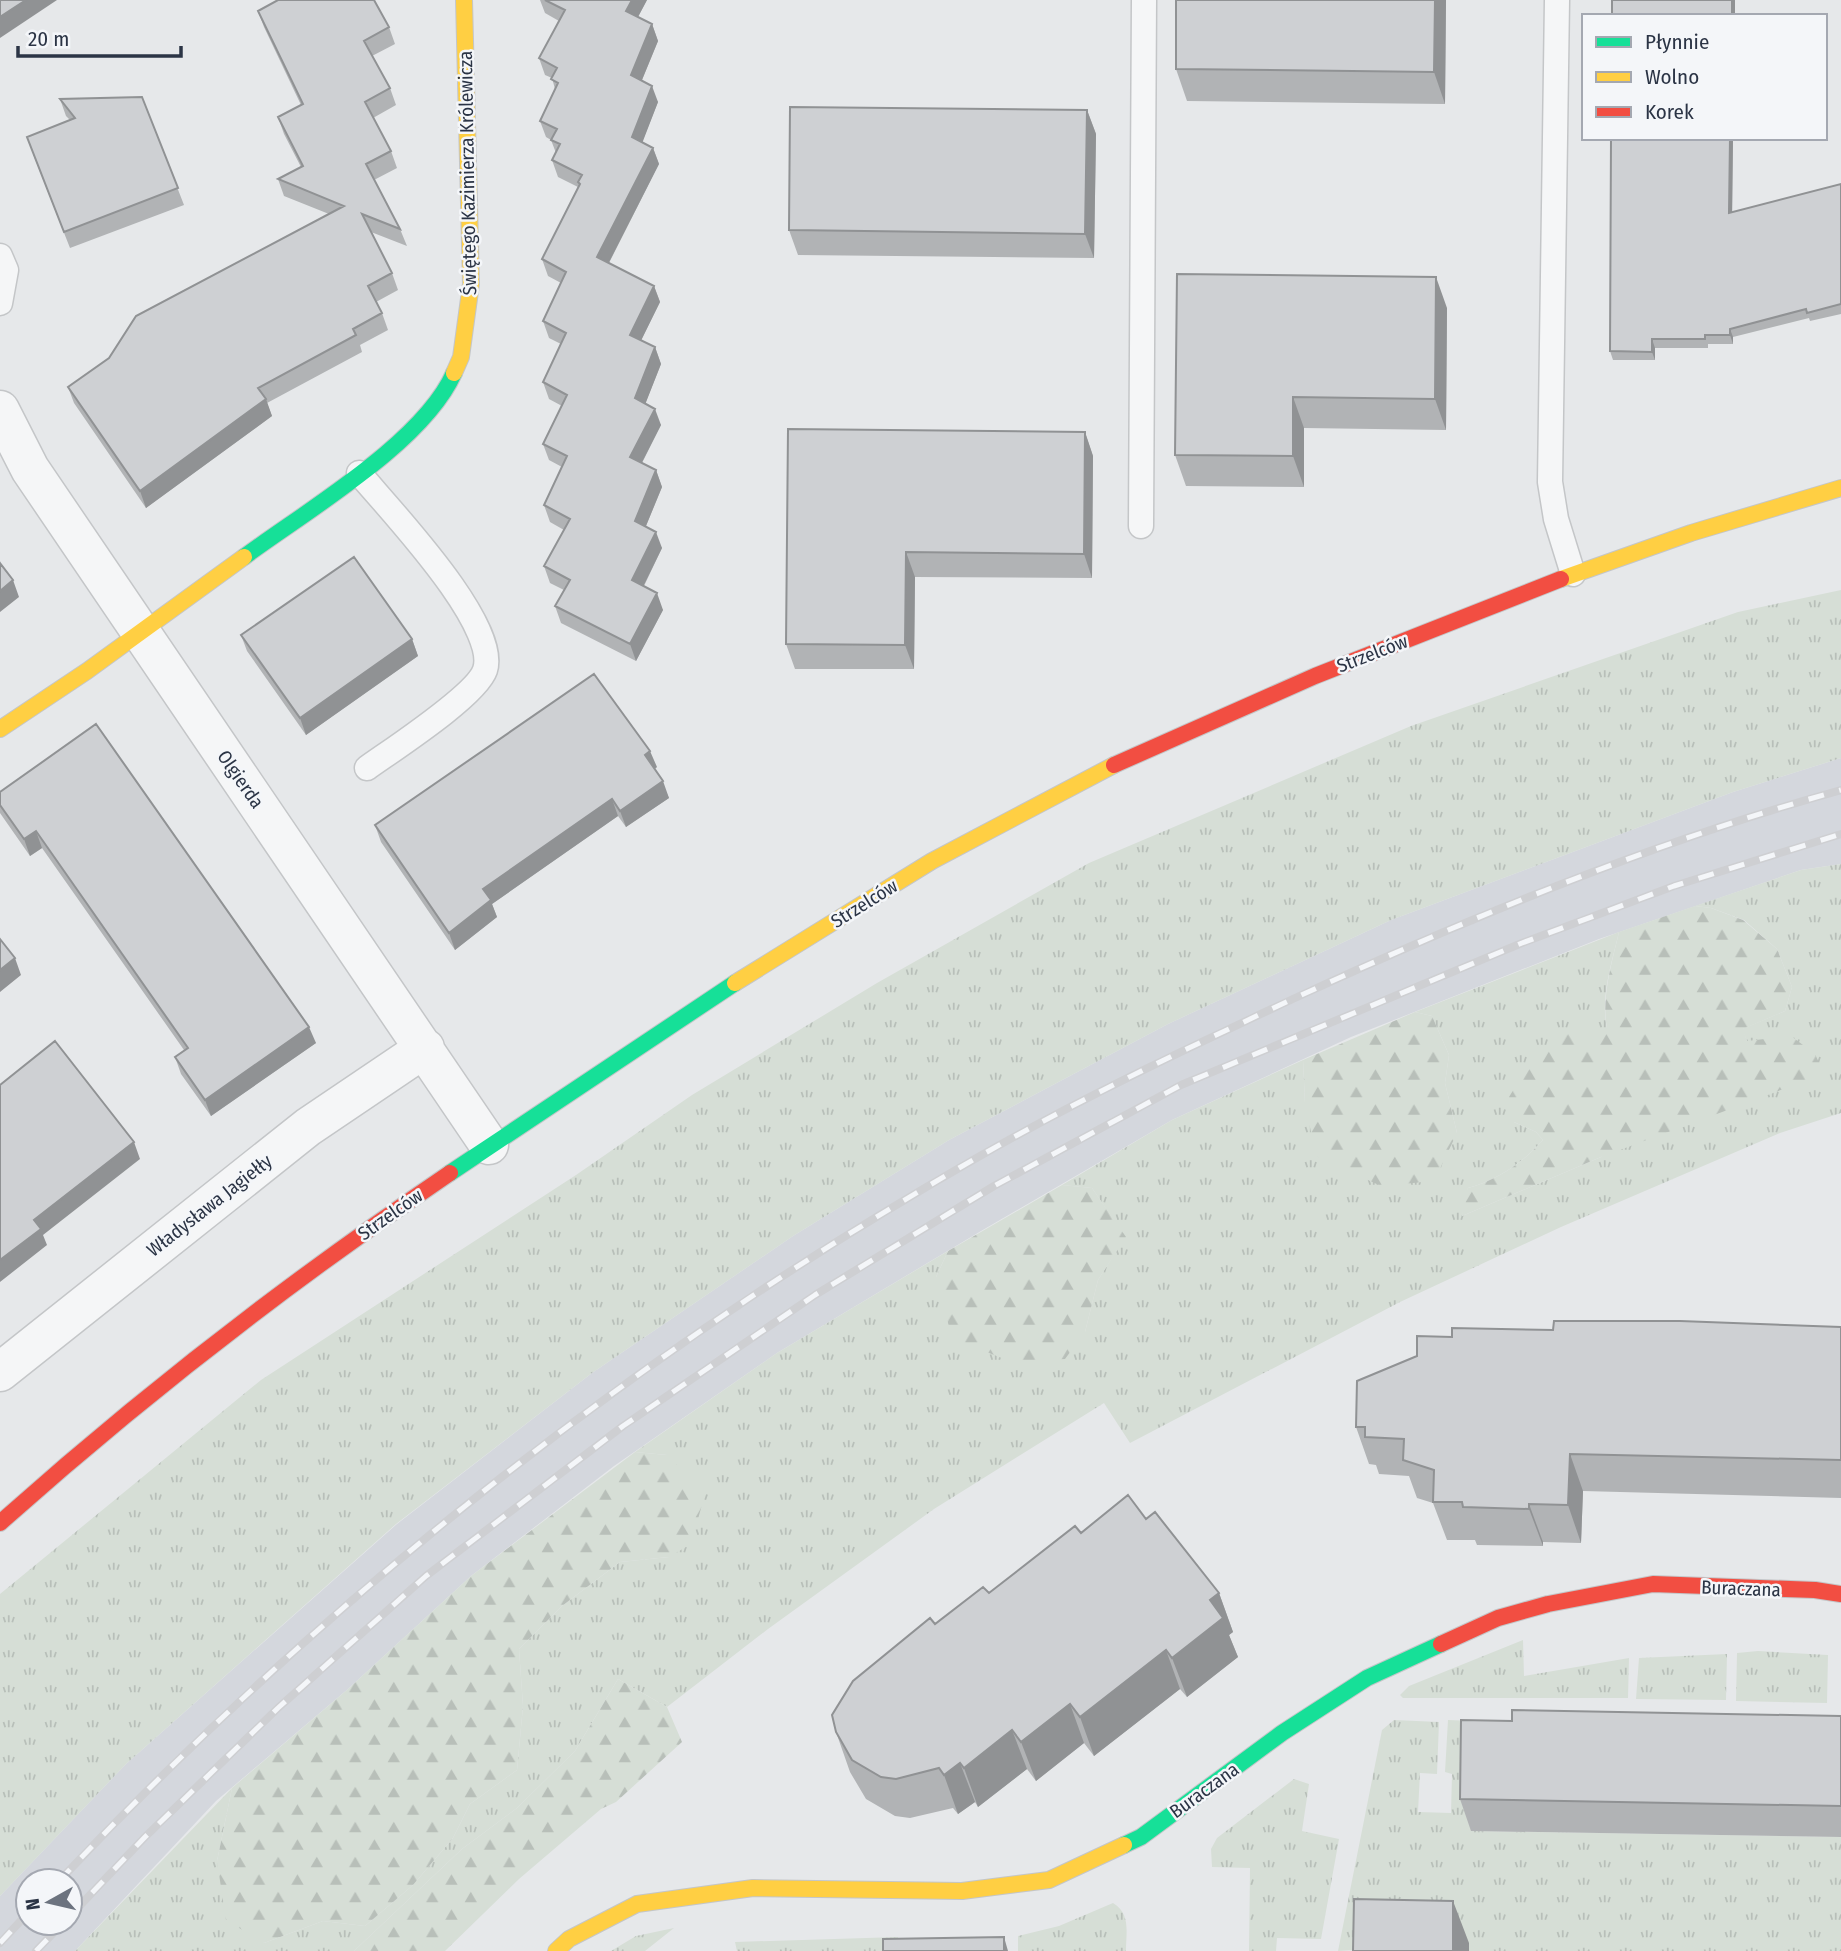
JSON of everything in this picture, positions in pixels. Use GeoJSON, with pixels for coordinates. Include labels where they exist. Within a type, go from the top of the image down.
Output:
{"type":"FeatureCollection","features":[{"type":"Feature","properties":{"kind":"street","name":"Świętego Kazimierza Królewicza"},"geometry":{"type":"LineString","coordinates":[[0,729],[88,671],[359,473],[423,418],[445,393],[461,357],[471,284],[464,0]]}},
{"type":"Feature","properties":{"kind":"street","name":"Olgierda"},"geometry":{"type":"LineString","coordinates":[[0,410],[30,469],[489,1145]]}},
{"type":"Feature","properties":{"kind":"street","name":"Strzelców"},"geometry":{"type":"LineString","coordinates":[[0,1523],[180,1370],[310,1271],[489,1145],[731,985],[935,859],[1124,761],[1290,684],[1573,574],[1841,488]]}},
{"type":"Feature","properties":{"kind":"street","name":"Władysława Jagiełły"},"geometry":{"type":"LineString","coordinates":[[0,1372],[308,1127],[425,1048]]}},
{"type":"Feature","properties":{"kind":"street","name":"Buraczana"},"geometry":{"type":"LineString","coordinates":[[556,1951],[569,1939],[637,1904],[753,1888],[962,1891],[1049,1880],[1141,1836],[1282,1733],[1367,1678],[1487,1623],[1548,1604],[1653,1584],[1815,1590],[1841,1594]]}},
{"type":"Feature","properties":{"kind":"lane"},"geometry":{"type":"LineString","coordinates":[[1141,526],[1144,0]]}},
{"type":"Feature","properties":{"kind":"lane"},"geometry":{"type":"LineString","coordinates":[[1557,0],[1550,482],[1556,519],[1573,574]]}},
{"type":"Feature","properties":{"kind":"lane"},"geometry":{"type":"LineString","coordinates":[[0,256],[6,270],[0,303]]}},
{"type":"Feature","properties":{"kind":"lane"},"geometry":{"type":"LineString","coordinates":[[359,473],[470,610],[484,642],[486,670],[471,691],[367,768]]}},
{"type":"Feature","properties":{"kind":"shaded area"},"geometry":{"type":"Polygon","coordinates":[[[1841,758],[1841,864],[1801,870],[1599,939],[1351,1037],[1172,1120],[981,1231],[777,1353],[614,1466],[471,1576],[348,1689],[216,1801],[75,1951],[0,1951],[0,1896],[14,1881],[14,1937],[84,1937],[84,1867],[28,1867],[126,1764],[397,1524],[592,1373],[793,1236],[949,1140],[1168,1024],[1391,920],[1733,792],[1841,758]]]}},
{"type":"Feature","properties":{"kind":"green space"},"geometry":{"type":"Polygon","coordinates":[[[1841,590],[1841,758],[1733,792],[1391,920],[1168,1024],[949,1140],[793,1236],[592,1373],[396,1524],[126,1764],[28,1867],[14,1867],[14,1881],[0,1896],[0,1594],[261,1380],[576,1175],[692,1095],[877,983],[1089,863],[1411,726],[1738,612],[1841,590]]]}},
{"type":"Feature","properties":{"kind":"green space"},"geometry":{"type":"Polygon","coordinates":[[[1841,864],[1841,1113],[1780,1133],[1561,1227],[1400,1302],[1130,1443],[1104,1403],[934,1509],[768,1629],[667,1707],[618,1679],[575,1751],[517,1808],[462,1849],[354,1951],[75,1951],[232,1788],[217,1861],[264,1943],[323,1921],[365,1926],[413,1885],[453,1838],[470,1804],[517,1770],[523,1706],[519,1649],[562,1606],[620,1562],[669,1557],[667,1455],[635,1452],[777,1353],[948,1251],[936,1277],[1085,1332],[1098,1280],[1125,1237],[1092,1188],[1062,1185],[1172,1120],[1303,1060],[1305,1103],[1457,1133],[1445,1083],[1449,1055],[1432,1016],[1415,1012],[1619,932],[1606,992],[1607,1028],[1514,1122],[1536,1132],[1543,1140],[1509,1170],[1468,1188],[1462,1216],[1601,1157],[1747,1041],[1742,1029],[1785,1011],[1792,987],[1777,949],[1744,920],[1711,908],[1695,906],[1801,870],[1841,864]]]}},
{"type":"Feature","properties":{"kind":"green space"},"geometry":{"type":"Polygon","coordinates":[[[1695,906],[1711,908],[1743,920],[1777,949],[1792,987],[1785,1011],[1743,1029],[1747,1041],[1791,1036],[1815,1054],[1824,1074],[1601,1157],[1462,1216],[1463,1198],[1468,1188],[1509,1170],[1543,1140],[1536,1132],[1514,1122],[1509,1097],[1528,1066],[1572,1030],[1607,1028],[1606,992],[1619,932],[1695,906]]]}},
{"type":"Feature","properties":{"kind":"green space"},"geometry":{"type":"Polygon","coordinates":[[[1415,1012],[1432,1016],[1449,1055],[1445,1083],[1457,1133],[1434,1181],[1381,1186],[1316,1156],[1305,1103],[1303,1060],[1415,1012]]]}},
{"type":"Feature","properties":{"kind":"green space"},"geometry":{"type":"Polygon","coordinates":[[[1062,1185],[1092,1188],[1126,1237],[1098,1280],[1085,1332],[1065,1359],[1014,1363],[952,1338],[936,1277],[948,1251],[1062,1185]]]}},
{"type":"Feature","properties":{"kind":"green space"},"geometry":{"type":"Polygon","coordinates":[[[635,1452],[667,1455],[705,1494],[691,1544],[669,1557],[620,1562],[562,1606],[519,1649],[523,1706],[517,1770],[470,1804],[453,1838],[413,1885],[365,1926],[323,1921],[264,1943],[226,1920],[217,1861],[232,1788],[348,1689],[471,1576],[635,1452]]]}},
{"type":"Feature","properties":{"kind":"green space"},"geometry":{"type":"Polygon","coordinates":[[[1523,1640],[1524,1676],[1629,1658],[1628,1698],[1403,1698],[1400,1695],[1409,1686],[1523,1640]]]}},
{"type":"Feature","properties":{"kind":"green space"},"geometry":{"type":"Polygon","coordinates":[[[1758,1651],[1828,1655],[1827,1703],[1736,1701],[1737,1653],[1758,1651]]]}},
{"type":"Feature","properties":{"kind":"green space"},"geometry":{"type":"Polygon","coordinates":[[[1727,1654],[1726,1700],[1636,1699],[1639,1658],[1727,1654]]]}},
{"type":"Feature","properties":{"kind":"green space"},"geometry":{"type":"Polygon","coordinates":[[[618,1679],[667,1707],[682,1742],[616,1802],[601,1809],[519,1879],[445,1951],[354,1951],[462,1849],[517,1808],[575,1751],[618,1679]]]}},
{"type":"Feature","properties":{"kind":"green space"},"geometry":{"type":"Polygon","coordinates":[[[1394,1720],[1439,1722],[1437,1774],[1420,1773],[1418,1812],[1451,1813],[1452,1774],[1445,1772],[1448,1720],[1524,1723],[1472,1831],[1841,1837],[1841,1951],[1469,1951],[1468,1943],[1338,1951],[1382,1730],[1394,1720]]]}},
{"type":"Feature","properties":{"kind":"green space"},"geometry":{"type":"Polygon","coordinates":[[[1294,1779],[1309,1784],[1302,1831],[1339,1839],[1321,1939],[1277,1938],[1276,1951],[1249,1951],[1250,1868],[1212,1867],[1211,1849],[1217,1838],[1294,1779]]]}},
{"type":"Feature","properties":{"kind":"green space"},"geometry":{"type":"Polygon","coordinates":[[[1113,1903],[1123,1912],[1125,1918],[1126,1951],[1018,1951],[1018,1936],[1059,1926],[1113,1903]]]}},
{"type":"Feature","properties":{"kind":"green space"},"geometry":{"type":"Polygon","coordinates":[[[674,1928],[645,1951],[611,1951],[636,1936],[674,1928]]]}},
{"type":"Feature","properties":{"kind":"green space"},"geometry":{"type":"Polygon","coordinates":[[[898,1937],[898,1951],[737,1951],[735,1942],[898,1937]]]}},
{"type":"Feature","properties":{"kind":"building"},"geometry":{"type":"Polygon","coordinates":[[[0,0],[26,0],[0,17],[0,0]]]}},
{"type":"Feature","properties":{"kind":"building"},"geometry":{"type":"Polygon","coordinates":[[[278,0],[374,0],[389,27],[364,41],[390,88],[365,102],[391,151],[366,164],[400,229],[362,214],[392,273],[368,286],[382,313],[353,329],[356,335],[258,388],[266,399],[140,491],[68,387],[109,358],[136,316],[344,206],[278,179],[303,166],[278,117],[303,104],[258,11],[278,0]]]}},
{"type":"Feature","properties":{"kind":"building"},"geometry":{"type":"Polygon","coordinates":[[[545,0],[632,0],[626,11],[652,24],[631,75],[652,86],[632,137],[653,148],[597,257],[654,286],[630,335],[655,347],[635,398],[655,409],[630,457],[656,470],[635,521],[656,532],[632,580],[657,593],[630,644],[555,606],[570,580],[544,566],[570,519],[544,505],[567,456],[543,444],[567,395],[543,382],[566,333],[543,321],[566,272],[542,259],[582,175],[552,160],[560,144],[551,140],[557,129],[540,121],[558,83],[551,79],[557,68],[539,58],[565,10],[545,0]]]}},
{"type":"Feature","properties":{"kind":"building"},"geometry":{"type":"Polygon","coordinates":[[[1176,0],[1435,0],[1434,72],[1176,69],[1176,0]]]}},
{"type":"Feature","properties":{"kind":"building"},"geometry":{"type":"Polygon","coordinates":[[[1612,0],[1732,0],[1732,14],[1612,14],[1612,0]]]}},
{"type":"Feature","properties":{"kind":"building"},"geometry":{"type":"Polygon","coordinates":[[[142,97],[178,188],[64,232],[27,137],[75,118],[60,99],[142,97]]]}},
{"type":"Feature","properties":{"kind":"building"},"geometry":{"type":"Polygon","coordinates":[[[790,107],[1087,110],[1085,234],[789,230],[790,107]]]}},
{"type":"Feature","properties":{"kind":"building"},"geometry":{"type":"Polygon","coordinates":[[[1611,140],[1730,140],[1729,213],[1841,184],[1841,304],[1807,313],[1806,309],[1730,329],[1730,335],[1705,335],[1705,339],[1652,339],[1652,352],[1610,351],[1611,140]]]}},
{"type":"Feature","properties":{"kind":"building"},"geometry":{"type":"Polygon","coordinates":[[[1177,274],[1436,277],[1435,399],[1293,397],[1293,456],[1175,455],[1177,274]]]}},
{"type":"Feature","properties":{"kind":"building"},"geometry":{"type":"Polygon","coordinates":[[[788,429],[1085,432],[1084,554],[906,552],[905,645],[786,644],[788,429]]]}},
{"type":"Feature","properties":{"kind":"building"},"geometry":{"type":"Polygon","coordinates":[[[354,557],[412,639],[300,718],[241,635],[354,557]]]}},
{"type":"Feature","properties":{"kind":"building"},"geometry":{"type":"Polygon","coordinates":[[[0,563],[13,580],[0,591],[0,563]]]}},
{"type":"Feature","properties":{"kind":"building"},"geometry":{"type":"Polygon","coordinates":[[[594,674],[650,751],[645,755],[663,781],[620,811],[612,799],[483,889],[491,900],[449,933],[375,825],[594,674]]]}},
{"type":"Feature","properties":{"kind":"building"},"geometry":{"type":"Polygon","coordinates":[[[96,724],[309,1027],[205,1100],[175,1057],[188,1048],[36,831],[24,839],[0,805],[0,792],[96,724]]]}},
{"type":"Feature","properties":{"kind":"building"},"geometry":{"type":"Polygon","coordinates":[[[0,939],[15,958],[0,970],[0,939]]]}},
{"type":"Feature","properties":{"kind":"building"},"geometry":{"type":"Polygon","coordinates":[[[55,1041],[134,1142],[34,1220],[41,1229],[0,1260],[0,1085],[55,1041]]]}},
{"type":"Feature","properties":{"kind":"building"},"geometry":{"type":"Polygon","coordinates":[[[1554,1321],[1680,1321],[1841,1327],[1841,1460],[1570,1454],[1568,1505],[1529,1504],[1529,1509],[1463,1507],[1462,1502],[1433,1502],[1434,1470],[1403,1460],[1404,1439],[1365,1437],[1365,1427],[1356,1427],[1357,1381],[1417,1356],[1417,1336],[1452,1337],[1452,1328],[1553,1330],[1554,1321]]]}},
{"type":"Feature","properties":{"kind":"building"},"geometry":{"type":"Polygon","coordinates":[[[1128,1495],[1146,1519],[1155,1512],[1219,1593],[1210,1600],[1223,1618],[1172,1658],[1166,1650],[1080,1717],[1070,1704],[1021,1742],[1012,1730],[964,1768],[960,1763],[944,1775],[939,1768],[896,1779],[881,1777],[852,1760],[836,1732],[832,1715],[853,1681],[930,1618],[935,1624],[983,1587],[989,1593],[1075,1526],[1081,1533],[1128,1495]]]}},
{"type":"Feature","properties":{"kind":"building"},"geometry":{"type":"Polygon","coordinates":[[[1512,1710],[1841,1716],[1841,1806],[1460,1799],[1461,1720],[1512,1721],[1512,1710]]]}},
{"type":"Feature","properties":{"kind":"building"},"geometry":{"type":"Polygon","coordinates":[[[1354,1899],[1453,1901],[1453,1951],[1353,1951],[1354,1899]]]}},
{"type":"Feature","properties":{"kind":"building"},"geometry":{"type":"Polygon","coordinates":[[[1004,1937],[1004,1951],[883,1951],[883,1939],[1004,1937]]]}},
{"type":"Feature","properties":{"kind":"railway"},"geometry":{"type":"LineString","coordinates":[[73,1867],[161,1777],[267,1676],[376,1579],[489,1487],[606,1398],[725,1314],[848,1235],[973,1160],[1092,1096],[1361,968],[1495,910],[1633,857],[1772,810],[1841,790]]}},
{"type":"Feature","properties":{"kind":"railway"},"geometry":{"type":"LineString","coordinates":[[84,1901],[145,1837],[278,1708],[426,1576],[623,1426],[815,1295],[994,1186],[1181,1085],[1522,943],[1674,886],[1841,834]]}},
{"type":"Feature","properties":{"kind":"railway"},"geometry":{"type":"LineString","coordinates":[[0,1943],[14,1928]]}},
{"type":"Feature","properties":{"kind":"railway"},"geometry":{"type":"LineString","coordinates":[[36,1951],[50,1937]]}},
{"type":"Feature","properties":{"kind":"traffic: fast"},"geometry":{"type":"LineString","coordinates":[[244,557],[330,497],[390,450],[417,425],[439,399],[454,373]]}},
{"type":"Feature","properties":{"kind":"traffic: fast"},"geometry":{"type":"LineString","coordinates":[[450,1173],[735,983]]}},
{"type":"Feature","properties":{"kind":"traffic: fast"},"geometry":{"type":"LineString","coordinates":[[1124,1845],[1141,1837],[1282,1733],[1367,1678],[1441,1644]]}},
{"type":"Feature","properties":{"kind":"traffic: slow"},"geometry":{"type":"LineString","coordinates":[[454,373],[461,357],[471,284],[464,0]]}},
{"type":"Feature","properties":{"kind":"traffic: slow"},"geometry":{"type":"LineString","coordinates":[[1561,579],[1691,533],[1841,488]]}},
{"type":"Feature","properties":{"kind":"traffic: slow"},"geometry":{"type":"LineString","coordinates":[[0,729],[87,671],[244,557]]}},
{"type":"Feature","properties":{"kind":"traffic: slow"},"geometry":{"type":"LineString","coordinates":[[735,983],[932,861],[1114,765]]}},
{"type":"Feature","properties":{"kind":"traffic: slow"},"geometry":{"type":"LineString","coordinates":[[556,1951],[569,1939],[637,1904],[753,1888],[962,1891],[1049,1880],[1124,1845]]}},
{"type":"Feature","properties":{"kind":"traffic: jam"},"geometry":{"type":"LineString","coordinates":[[1114,765],[1315,676],[1561,579]]}},
{"type":"Feature","properties":{"kind":"traffic: jam"},"geometry":{"type":"LineString","coordinates":[[0,1523],[108,1430],[219,1340],[450,1173]]}},
{"type":"Feature","properties":{"kind":"traffic: jam"},"geometry":{"type":"LineString","coordinates":[[1441,1644],[1498,1618],[1548,1604],[1653,1584],[1815,1590],[1841,1594]]}}]}
